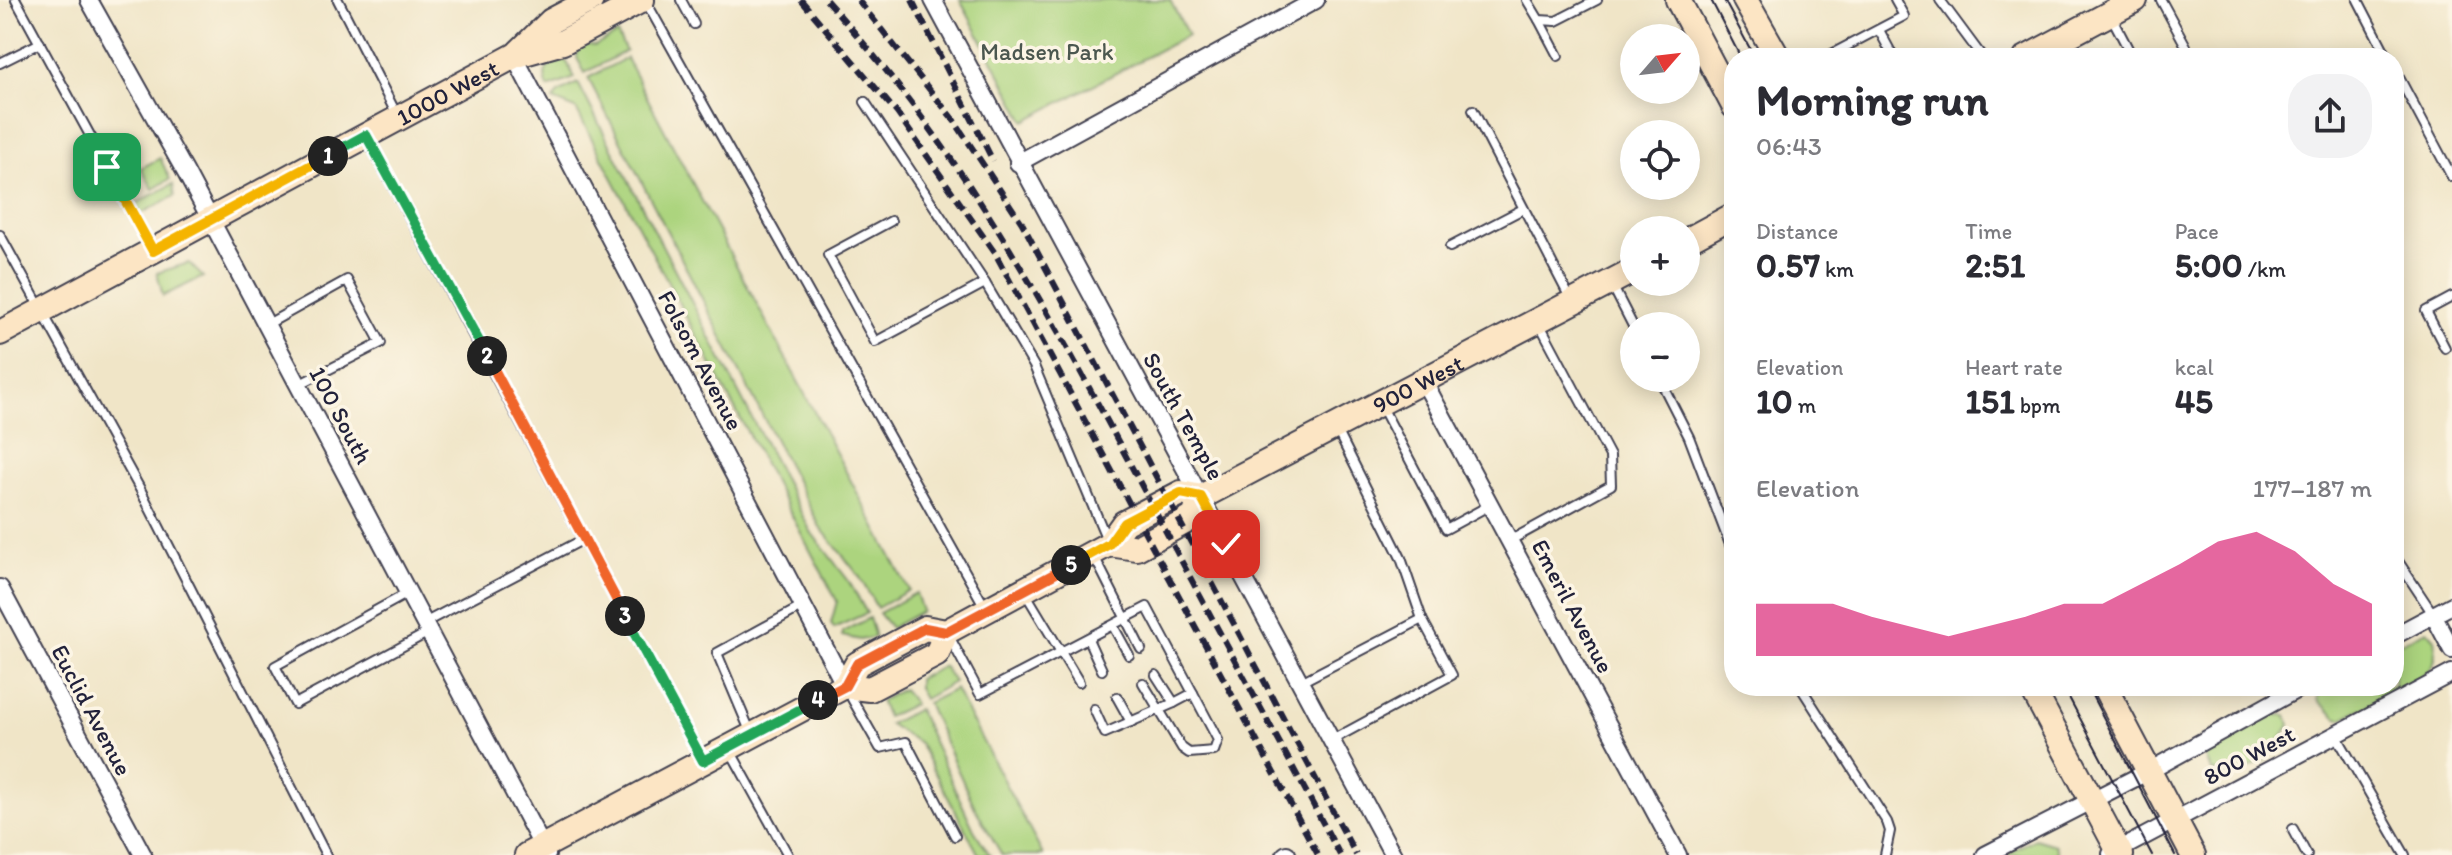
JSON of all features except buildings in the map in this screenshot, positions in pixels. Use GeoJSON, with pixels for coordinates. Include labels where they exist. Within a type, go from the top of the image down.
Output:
{"type":"FeatureCollection","features":[{"type":"Feature","properties":{"kind":"main road","name":"1000 West"},"geometry":{"type":"LineString","coordinates":[[514,56],[551,21],[591,0]]}},
{"type":"Feature","properties":{"kind":"main road"},"geometry":{"type":"LineString","coordinates":[[1678,0],[1724,87]]}},
{"type":"Feature","properties":{"kind":"main road"},"geometry":{"type":"LineString","coordinates":[[1745,0],[1772,48]]}},
{"type":"Feature","properties":{"kind":"main road"},"geometry":{"type":"LineString","coordinates":[[2045,48],[2135,0]]}},
{"type":"Feature","properties":{"kind":"main road","name":"1000 West"},"geometry":{"type":"LineString","coordinates":[[0,333],[514,56],[563,42],[631,3]]}},
{"type":"Feature","properties":{"kind":"main road"},"geometry":{"type":"LineString","coordinates":[[1700,233],[1724,220]]}},
{"type":"Feature","properties":{"kind":"main road","name":"900 West"},"geometry":{"type":"LineString","coordinates":[[538,852],[845,686],[870,689],[926,660],[937,654],[946,632],[1101,549],[1137,548],[1194,517],[1201,497],[1620,278]]}},
{"type":"Feature","properties":{"kind":"main road"},"geometry":{"type":"LineString","coordinates":[[2036,696],[2117,853]]}},
{"type":"Feature","properties":{"kind":"main road"},"geometry":{"type":"LineString","coordinates":[[2109,696],[2193,855]]}},
{"type":"Feature","properties":{"kind":"street","name":"100 South"},"geometry":{"type":"LineString","coordinates":[[89,0],[408,593],[538,852]]}},
{"type":"Feature","properties":{"kind":"street","name":"South Temple"},"geometry":{"type":"LineString","coordinates":[[933,0],[1393,855]]}},
{"type":"Feature","properties":{"kind":"street"},"geometry":{"type":"LineString","coordinates":[[1018,163],[1316,0]]}},
{"type":"Feature","properties":{"kind":"street","name":"Folsom Avenue"},"geometry":{"type":"LineString","coordinates":[[514,56],[845,686]]}},
{"type":"Feature","properties":{"kind":"street","name":"Emeril Avenue"},"geometry":{"type":"LineString","coordinates":[[1423,380],[1678,855]]}},
{"type":"Feature","properties":{"kind":"street","name":"Euclid Avenue"},"geometry":{"type":"LineString","coordinates":[[0,588],[143,855]]}},
{"type":"Feature","properties":{"kind":"street"},"geometry":{"type":"LineString","coordinates":[[2404,630],[2452,605]]}},
{"type":"Feature","properties":{"kind":"street"},"geometry":{"type":"LineString","coordinates":[[2433,614],[2452,650]]}},
{"type":"Feature","properties":{"kind":"street","name":"800 West"},"geometry":{"type":"LineString","coordinates":[[2117,853],[2452,673]]}},
{"type":"Feature","properties":{"kind":"street","name":"800 West"},"geometry":{"type":"LineString","coordinates":[[1985,855],[2149,771],[2285,696]]}},
{"type":"Feature","properties":{"kind":"lane"},"geometry":{"type":"LineString","coordinates":[[16,0],[153,251]]}},
{"type":"Feature","properties":{"kind":"lane"},"geometry":{"type":"LineString","coordinates":[[338,0],[399,117]]}},
{"type":"Feature","properties":{"kind":"lane"},"geometry":{"type":"LineString","coordinates":[[681,0],[694,24]]}},
{"type":"Feature","properties":{"kind":"lane"},"geometry":{"type":"LineString","coordinates":[[1527,0],[1558,56]]}},
{"type":"Feature","properties":{"kind":"lane"},"geometry":{"type":"LineString","coordinates":[[1539,20],[1556,21],[1597,0]]}},
{"type":"Feature","properties":{"kind":"lane"},"geometry":{"type":"LineString","coordinates":[[1844,48],[1904,16],[1895,0]]}},
{"type":"Feature","properties":{"kind":"lane"},"geometry":{"type":"LineString","coordinates":[[1940,0],[1976,48]]}},
{"type":"Feature","properties":{"kind":"lane"},"geometry":{"type":"LineString","coordinates":[[2161,0],[2186,46]]}},
{"type":"Feature","properties":{"kind":"lane"},"geometry":{"type":"LineString","coordinates":[[2358,0],[2383,48]]}},
{"type":"Feature","properties":{"kind":"lane"},"geometry":{"type":"LineString","coordinates":[[631,3],[986,610]]}},
{"type":"Feature","properties":{"kind":"lane"},"geometry":{"type":"LineString","coordinates":[[2109,14],[2128,48]]}},
{"type":"Feature","properties":{"kind":"lane"},"geometry":{"type":"LineString","coordinates":[[1879,30],[1889,48]]}},
{"type":"Feature","properties":{"kind":"lane"},"geometry":{"type":"LineString","coordinates":[[0,63],[40,43]]}},
{"type":"Feature","properties":{"kind":"lane"},"geometry":{"type":"LineString","coordinates":[[2404,87],[2452,177]]}},
{"type":"Feature","properties":{"kind":"lane"},"geometry":{"type":"LineString","coordinates":[[865,102],[985,283],[1034,366],[1124,620],[1141,649]]}},
{"type":"Feature","properties":{"kind":"lane"},"geometry":{"type":"LineString","coordinates":[[1473,110],[1572,302]]}},
{"type":"Feature","properties":{"kind":"lane"},"geometry":{"type":"LineString","coordinates":[[366,135],[703,761]]}},
{"type":"Feature","properties":{"kind":"lane"},"geometry":{"type":"LineString","coordinates":[[1450,247],[1523,209]]}},
{"type":"Feature","properties":{"kind":"lane"},"geometry":{"type":"LineString","coordinates":[[891,221],[828,255],[875,342],[985,283]]}},
{"type":"Feature","properties":{"kind":"lane"},"geometry":{"type":"LineString","coordinates":[[0,235],[140,489],[326,855]]}},
{"type":"Feature","properties":{"kind":"lane"},"geometry":{"type":"LineString","coordinates":[[266,325],[347,280],[381,343],[298,385]]}},
{"type":"Feature","properties":{"kind":"lane"},"geometry":{"type":"LineString","coordinates":[[1610,283],[1625,312]]}},
{"type":"Feature","properties":{"kind":"lane"},"geometry":{"type":"LineString","coordinates":[[2445,348],[2426,311],[2452,297]]}},
{"type":"Feature","properties":{"kind":"lane"},"geometry":{"type":"LineString","coordinates":[[1511,540],[1611,485],[1610,456],[1538,320]]}},
{"type":"Feature","properties":{"kind":"lane"},"geometry":{"type":"LineString","coordinates":[[1666,392],[1689,437],[1724,524]]}},
{"type":"Feature","properties":{"kind":"lane"},"geometry":{"type":"LineString","coordinates":[[1379,403],[1446,529],[1492,504]]}},
{"type":"Feature","properties":{"kind":"lane"},"geometry":{"type":"LineString","coordinates":[[1332,740],[1452,675],[1422,619],[1401,558],[1334,426]]}},
{"type":"Feature","properties":{"kind":"lane"},"geometry":{"type":"LineString","coordinates":[[408,593],[275,666],[295,704],[584,539]]}},
{"type":"Feature","properties":{"kind":"lane"},"geometry":{"type":"LineString","coordinates":[[2404,570],[2433,614]]}},
{"type":"Feature","properties":{"kind":"lane"},"geometry":{"type":"LineString","coordinates":[[1023,590],[1079,682]]}},
{"type":"Feature","properties":{"kind":"lane"},"geometry":{"type":"LineString","coordinates":[[751,735],[717,653],[803,606]]}},
{"type":"Feature","properties":{"kind":"lane"},"geometry":{"type":"LineString","coordinates":[[946,632],[980,694],[1147,607],[1218,740],[1214,751],[1189,753],[1182,748],[1143,683]]}},
{"type":"Feature","properties":{"kind":"lane"},"geometry":{"type":"LineString","coordinates":[[1300,683],[1422,619]]}},
{"type":"Feature","properties":{"kind":"lane"},"geometry":{"type":"LineString","coordinates":[[1113,626],[1129,655]]}},
{"type":"Feature","properties":{"kind":"lane"},"geometry":{"type":"LineString","coordinates":[[1088,639],[1102,670]]}},
{"type":"Feature","properties":{"kind":"lane"},"geometry":{"type":"LineString","coordinates":[[1156,675],[1174,703]]}},
{"type":"Feature","properties":{"kind":"lane"},"geometry":{"type":"LineString","coordinates":[[845,686],[880,748],[906,742],[955,836]]}},
{"type":"Feature","properties":{"kind":"lane"},"geometry":{"type":"LineString","coordinates":[[1094,709],[1105,733],[1193,693]]}},
{"type":"Feature","properties":{"kind":"lane"},"geometry":{"type":"LineString","coordinates":[[1806,696],[1887,822],[1890,831],[1885,855]]}},
{"type":"Feature","properties":{"kind":"lane"},"geometry":{"type":"LineString","coordinates":[[1117,697],[1131,722]]}},
{"type":"Feature","properties":{"kind":"lane"},"geometry":{"type":"LineString","coordinates":[[2336,735],[2405,855]]}},
{"type":"Feature","properties":{"kind":"lane"},"geometry":{"type":"LineString","coordinates":[[728,747],[788,855]]}},
{"type":"Feature","properties":{"kind":"lane"},"geometry":{"type":"LineString","coordinates":[[2293,829],[2307,855]]}},
{"type":"Feature","properties":{"kind":"green space","name":"Madsen Park"},"geometry":{"type":"Polygon","coordinates":[[[960,0],[1170,0],[1188,35],[1025,121],[960,0]]]}},
{"type":"Feature","properties":{"kind":"green space"},"geometry":{"type":"Polygon","coordinates":[[[617,34],[626,51],[585,73],[577,58],[578,49],[584,44],[595,46],[617,34]]]}},
{"type":"Feature","properties":{"kind":"green space"},"geometry":{"type":"Polygon","coordinates":[[[560,58],[567,62],[575,78],[548,88],[546,70],[560,58]]]}},
{"type":"Feature","properties":{"kind":"green space"},"geometry":{"type":"Polygon","coordinates":[[[626,58],[909,590],[877,608],[859,576],[820,527],[588,78],[626,58]]]}},
{"type":"Feature","properties":{"kind":"green space"},"geometry":{"type":"Polygon","coordinates":[[[578,83],[811,532],[848,580],[867,613],[834,628],[831,623],[837,601],[576,109],[553,100],[558,93],[578,83]]]}},
{"type":"Feature","properties":{"kind":"green space"},"geometry":{"type":"Polygon","coordinates":[[[160,158],[170,179],[153,189],[141,168],[160,158]]]}},
{"type":"Feature","properties":{"kind":"green space"},"geometry":{"type":"Polygon","coordinates":[[[173,184],[175,196],[140,214],[135,204],[173,184]]]}},
{"type":"Feature","properties":{"kind":"green space"},"geometry":{"type":"Polygon","coordinates":[[[189,263],[203,277],[163,296],[157,273],[189,263]]]}},
{"type":"Feature","properties":{"kind":"green space"},"geometry":{"type":"Polygon","coordinates":[[[916,593],[922,611],[891,628],[879,613],[916,593]]]}},
{"type":"Feature","properties":{"kind":"green space"},"geometry":{"type":"Polygon","coordinates":[[[869,618],[875,637],[860,640],[842,636],[842,632],[869,618]]]}},
{"type":"Feature","properties":{"kind":"green space"},"geometry":{"type":"Polygon","coordinates":[[[2427,630],[2435,639],[2431,668],[2404,686],[2404,641],[2427,630]]]}},
{"type":"Feature","properties":{"kind":"green space"},"geometry":{"type":"Polygon","coordinates":[[[943,666],[954,682],[924,699],[918,688],[918,679],[943,666]]]}},
{"type":"Feature","properties":{"kind":"green space"},"geometry":{"type":"Polygon","coordinates":[[[903,689],[914,704],[887,717],[880,701],[903,689]]]}},
{"type":"Feature","properties":{"kind":"green space"},"geometry":{"type":"Polygon","coordinates":[[[955,689],[1043,855],[1002,855],[975,808],[927,703],[955,689]]]}},
{"type":"Feature","properties":{"kind":"green space"},"geometry":{"type":"Polygon","coordinates":[[[2319,696],[2385,696],[2342,719],[2318,700],[2319,696]]]}},
{"type":"Feature","properties":{"kind":"green space"},"geometry":{"type":"Polygon","coordinates":[[[918,709],[974,830],[990,855],[979,855],[919,743],[889,724],[918,709]]]}},
{"type":"Feature","properties":{"kind":"green space"},"geometry":{"type":"Polygon","coordinates":[[[2272,715],[2287,715],[2290,725],[2268,759],[2230,777],[2211,771],[2206,757],[2212,743],[2272,715]]]}},
{"type":"Feature","properties":{"kind":"green space"},"geometry":{"type":"Polygon","coordinates":[[[2035,839],[2055,845],[2058,855],[2003,855],[2035,839]]]}},
{"type":"Feature","properties":{"kind":"tram line"},"geometry":{"type":"LineString","coordinates":[[1711,0],[1736,48]]}},
{"type":"Feature","properties":{"kind":"tram line"},"geometry":{"type":"LineString","coordinates":[[1724,0],[1750,48]]}},
{"type":"Feature","properties":{"kind":"tram line"},"geometry":{"type":"LineString","coordinates":[[2068,696],[2152,855]]}},
{"type":"Feature","properties":{"kind":"tram line"},"geometry":{"type":"LineString","coordinates":[[2092,696],[2175,855]]}},
{"type":"Feature","properties":{"kind":"railway"},"geometry":{"type":"LineString","coordinates":[[801,0],[897,113],[995,253],[1318,855]]}},
{"type":"Feature","properties":{"kind":"railway"},"geometry":{"type":"LineString","coordinates":[[826,0],[879,61],[927,124],[1013,254],[1090,389],[1340,855]]}},
{"type":"Feature","properties":{"kind":"railway"},"geometry":{"type":"LineString","coordinates":[[858,0],[953,119],[1022,223],[1356,855]]}},
{"type":"Feature","properties":{"kind":"railway"},"geometry":{"type":"LineString","coordinates":[[912,0],[993,161]]}},
{"type":"Feature","properties":{"kind":"route"},"geometry":{"type":"LineString","coordinates":[[107,167],[153,251],[366,135],[703,761],[845,686],[857,664],[925,628],[946,632],[1109,544],[1124,523],[1181,493],[1201,497],[1226,544]]}}]}
